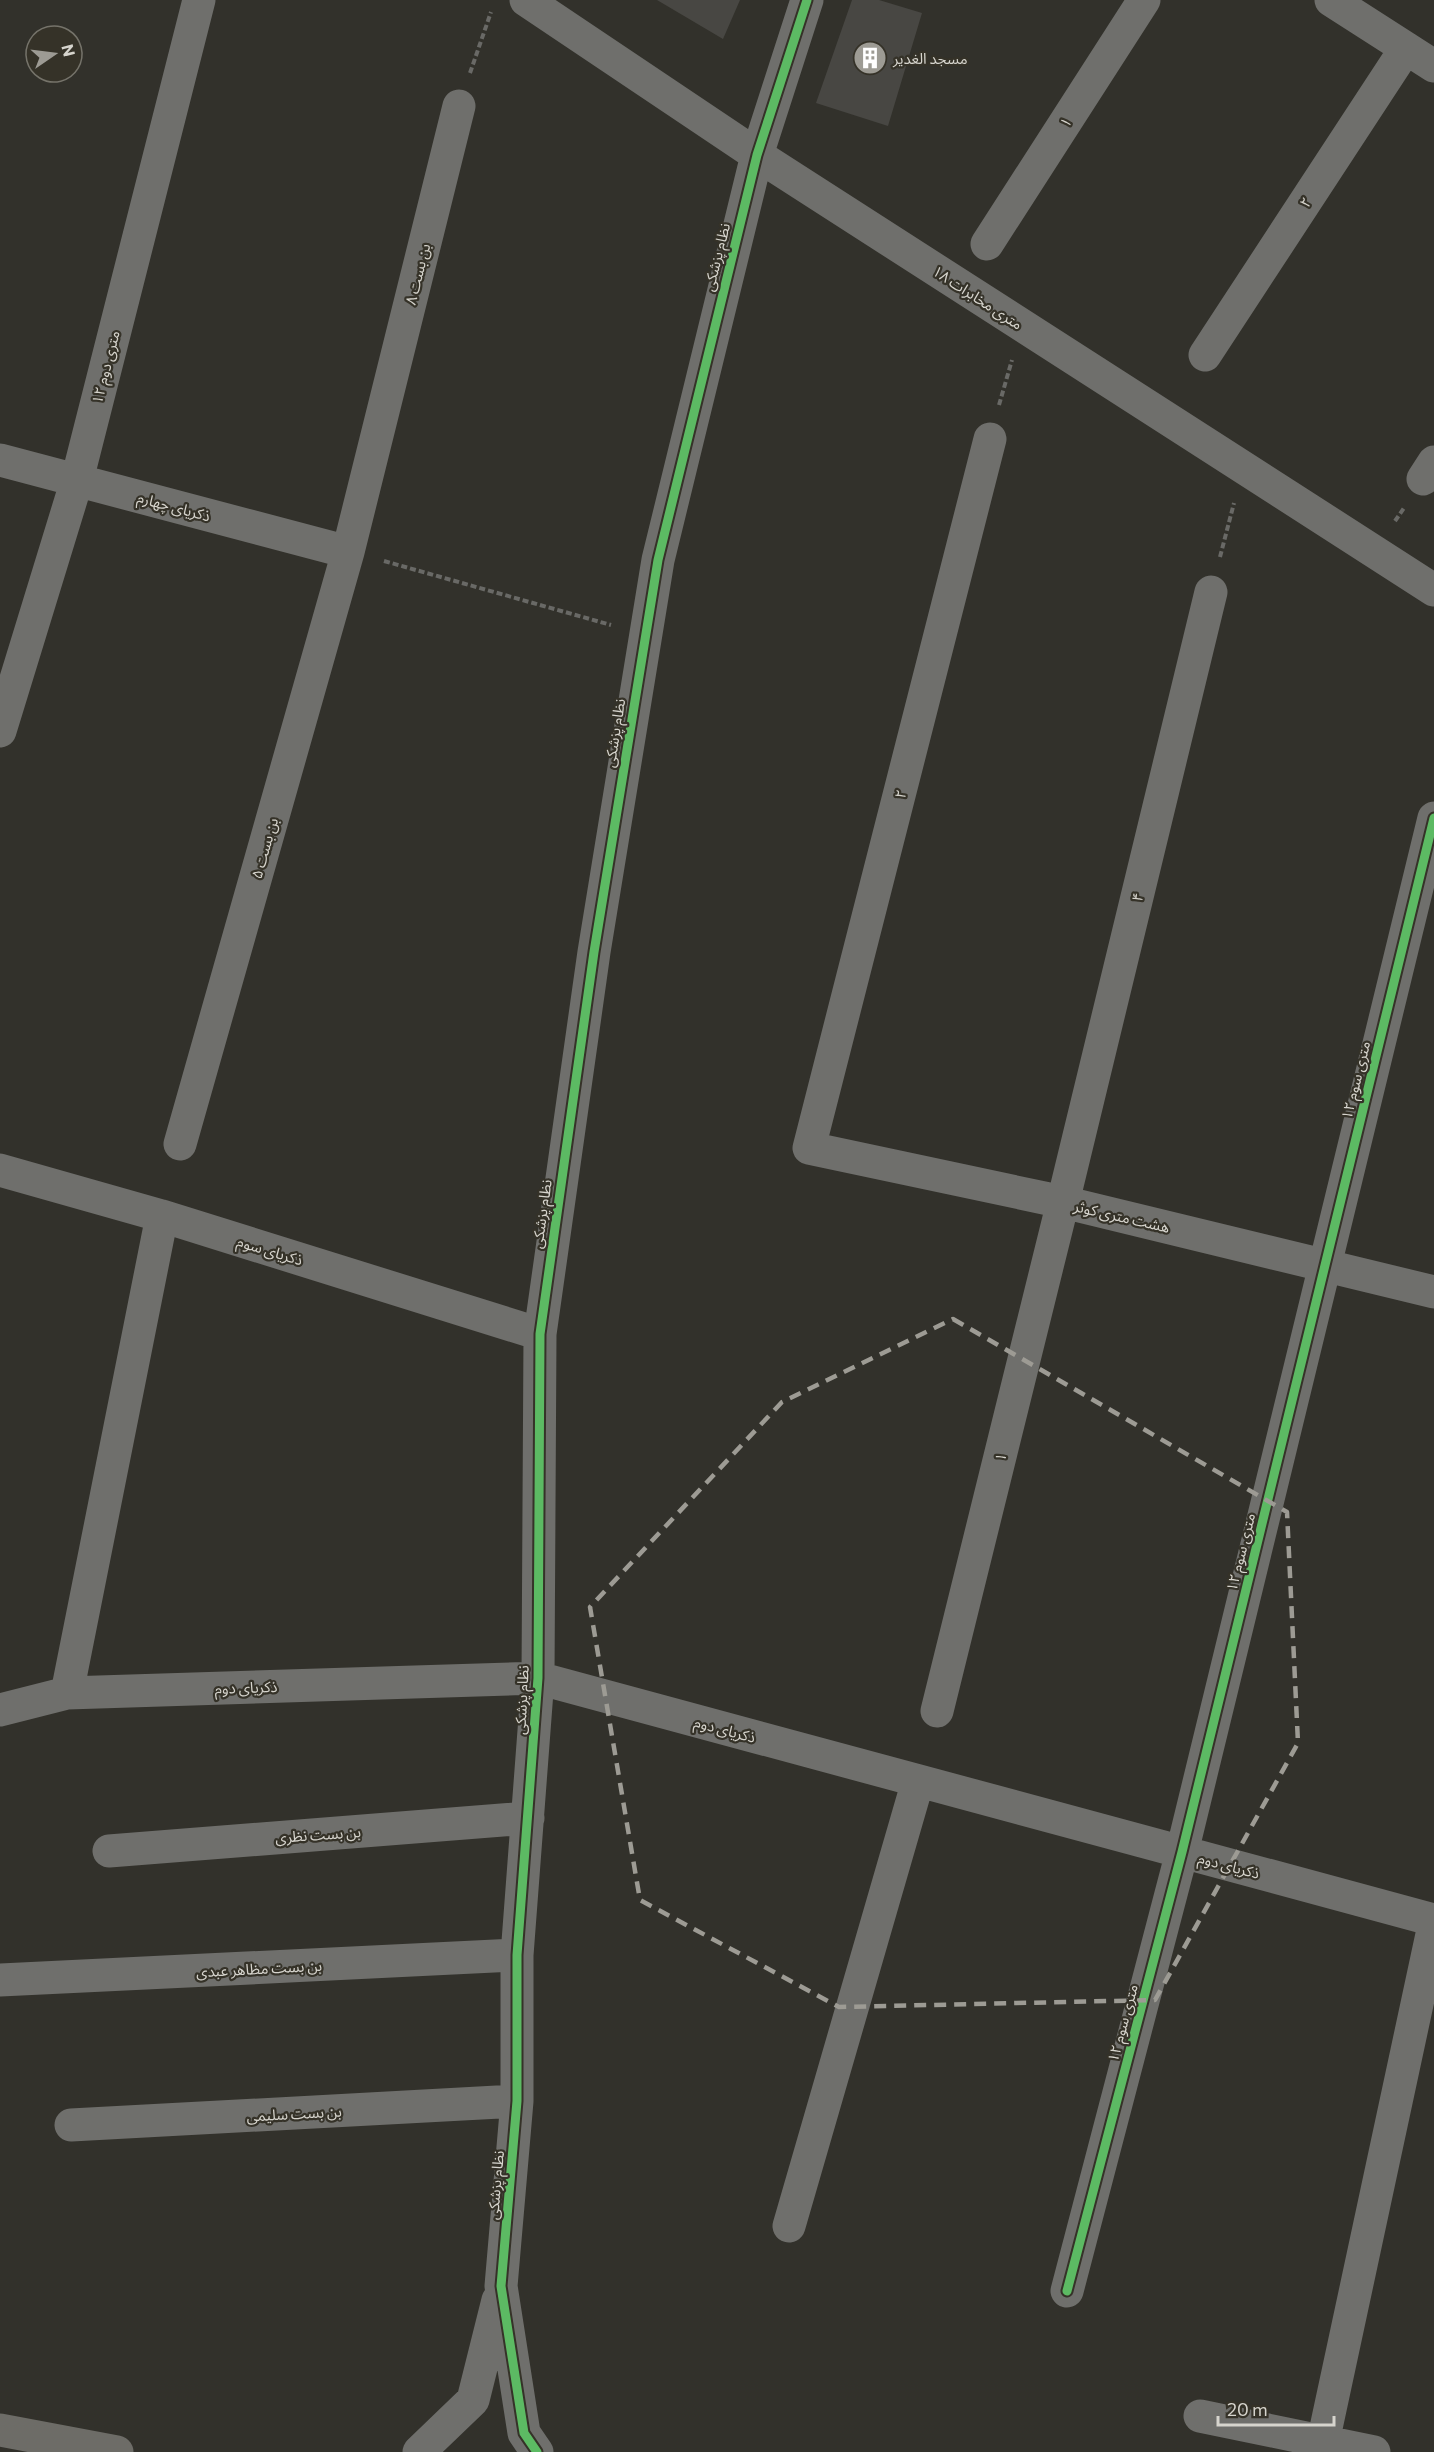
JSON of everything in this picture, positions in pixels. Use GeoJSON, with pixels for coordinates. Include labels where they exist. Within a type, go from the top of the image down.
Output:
{"type":"FeatureCollection","features":[{"type":"Feature","properties":{"kind":"highway"},"geometry":{"type":"LineString","coordinates":[[0,2430],[117,2452]]}},
{"type":"Feature","properties":{"kind":"street","name":"۱۲ متری دوم"},"geometry":{"type":"LineString","coordinates":[[0,731],[77,480],[199,0]]}},
{"type":"Feature","properties":{"kind":"street","name":"۱۸ متری مخابرات"},"geometry":{"type":"LineString","coordinates":[[526,0],[757,155],[1434,590]]}},
{"type":"Feature","properties":{"kind":"street","name":"نظام پزشکی"},"geometry":{"type":"LineString","coordinates":[[537,2452],[524,2433],[501,2286],[517,2101],[517,1955],[538,1678],[540,1334],[594,952],[658,560],[757,155],[807,0]]}},
{"type":"Feature","properties":{"kind":"street","name":"۱"},"geometry":{"type":"LineString","coordinates":[[987,244],[1144,0]]}},
{"type":"Feature","properties":{"kind":"street"},"geometry":{"type":"LineString","coordinates":[[1331,0],[1434,66]]}},
{"type":"Feature","properties":{"kind":"street","name":"۲"},"geometry":{"type":"LineString","coordinates":[[1205,355],[1406,48]]}},
{"type":"Feature","properties":{"kind":"street","name":"بن بست ۸"},"geometry":{"type":"LineString","coordinates":[[348,552],[459,106]]}},
{"type":"Feature","properties":{"kind":"street","name":"۲"},"geometry":{"type":"LineString","coordinates":[[809,1148],[990,439]]}},
{"type":"Feature","properties":{"kind":"street","name":"ذکریای چهارم"},"geometry":{"type":"LineString","coordinates":[[0,460],[348,552]]}},
{"type":"Feature","properties":{"kind":"street","name":"بن بست ۵"},"geometry":{"type":"LineString","coordinates":[[180,1144],[348,552]]}},
{"type":"Feature","properties":{"kind":"street","name":"۴"},"geometry":{"type":"LineString","coordinates":[[1063,1202],[1211,592]]}},
{"type":"Feature","properties":{"kind":"street","name":"۱۲ متری سوم"},"geometry":{"type":"LineString","coordinates":[[1067,2291],[1182,1852],[1434,818]]}},
{"type":"Feature","properties":{"kind":"street","name":"هشت متری کوثر"},"geometry":{"type":"LineString","coordinates":[[809,1148],[1063,1202],[1434,1292]]}},
{"type":"Feature","properties":{"kind":"street","name":"ذکریای سوم"},"geometry":{"type":"LineString","coordinates":[[0,1170],[162,1216],[540,1334]]}},
{"type":"Feature","properties":{"kind":"street","name":"۱"},"geometry":{"type":"LineString","coordinates":[[937,1711],[1063,1202]]}},
{"type":"Feature","properties":{"kind":"street"},"geometry":{"type":"LineString","coordinates":[[67,1693],[162,1216]]}},
{"type":"Feature","properties":{"kind":"street","name":"ذکریای دوم"},"geometry":{"type":"LineString","coordinates":[[0,1710],[67,1693],[538,1678],[1434,1920]]}},
{"type":"Feature","properties":{"kind":"street"},"geometry":{"type":"LineString","coordinates":[[789,2226],[918,1781]]}},
{"type":"Feature","properties":{"kind":"street","name":"بن بست نظری"},"geometry":{"type":"LineString","coordinates":[[109,1851],[528,1818]]}},
{"type":"Feature","properties":{"kind":"street"},"geometry":{"type":"LineString","coordinates":[[1323,2442],[1434,1925]]}},
{"type":"Feature","properties":{"kind":"street","name":"بن بست مظاهر عبدی"},"geometry":{"type":"LineString","coordinates":[[0,1980],[517,1955]]}},
{"type":"Feature","properties":{"kind":"street","name":"بن بست سلیمی"},"geometry":{"type":"LineString","coordinates":[[71,2125],[517,2101]]}},
{"type":"Feature","properties":{"kind":"street"},"geometry":{"type":"LineString","coordinates":[[418,2452],[473,2400],[501,2286]]}},
{"type":"Feature","properties":{"kind":"street"},"geometry":{"type":"LineString","coordinates":[[1200,2416],[1374,2452]]}},
{"type":"Feature","properties":{"kind":"path"},"geometry":{"type":"LineString","coordinates":[[459,106],[492,11]]}},
{"type":"Feature","properties":{"kind":"path"},"geometry":{"type":"LineString","coordinates":[[990,439],[1022,325]]}},
{"type":"Feature","properties":{"kind":"path"},"geometry":{"type":"LineString","coordinates":[[1211,592],[1243,467]]}},
{"type":"Feature","properties":{"kind":"path"},"geometry":{"type":"LineString","coordinates":[[1375,552],[1428,470]]}},
{"type":"Feature","properties":{"kind":"path"},"geometry":{"type":"LineString","coordinates":[[348,552],[646,635]]}},
{"type":"Feature","properties":{"kind":"highlighted area"},"geometry":{"type":"Polygon","coordinates":[[[953,1319],[1287,1512],[1298,1743],[1155,2000],[839,2007],[640,1900],[590,1607],[782,1402],[953,1319]]]}},
{"type":"Feature","properties":{"kind":"building"},"geometry":{"type":"Polygon","coordinates":[[[657,0],[740,0],[723,39],[657,0]]]}},
{"type":"Feature","properties":{"kind":"building","name":"مسجد الغدیر"},"geometry":{"type":"Polygon","coordinates":[[[852,0],[879,0],[922,13],[888,126],[816,103],[852,0]]]}},
{"type":"Feature","properties":{"kind":"cycle path"},"geometry":{"type":"LineString","coordinates":[[537,2452],[524,2433],[501,2286],[517,2101],[517,1955],[538,1678],[540,1334],[594,952],[658,560],[757,155],[807,0]]}},
{"type":"Feature","properties":{"kind":"cycle path"},"geometry":{"type":"LineString","coordinates":[[1067,2291],[1182,1852],[1434,818]]}},
{"type":"Feature","properties":{"kind":"place","name":"مسجد الغدیر"},"geometry":{"type":"Point","coordinates":[870,58]}}]}
